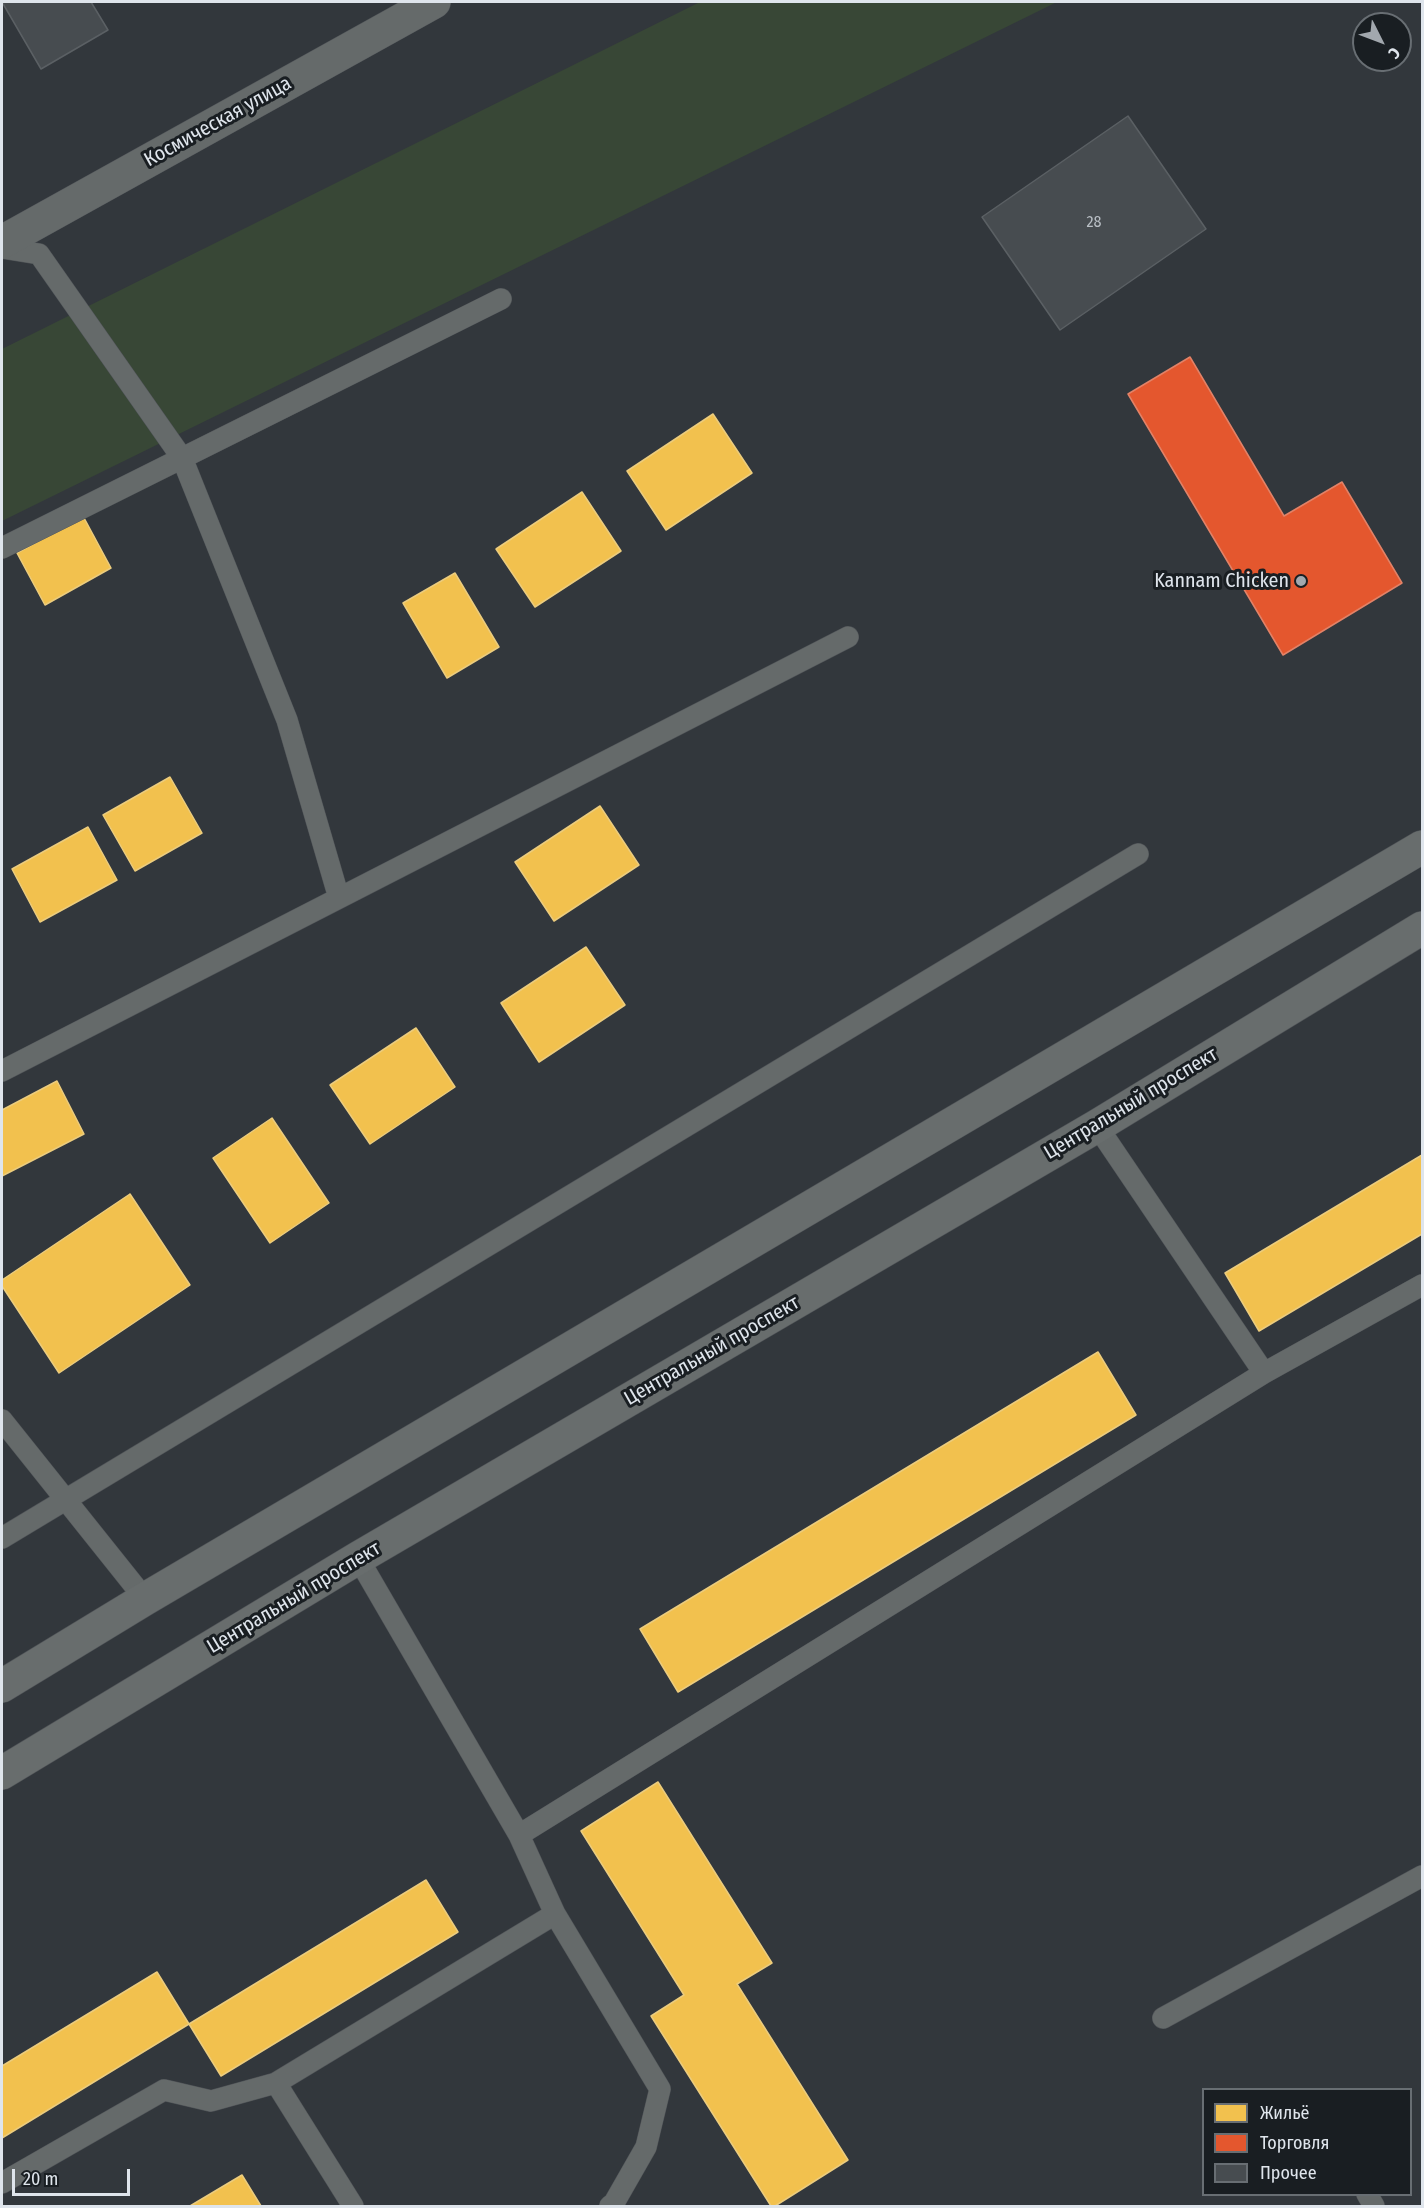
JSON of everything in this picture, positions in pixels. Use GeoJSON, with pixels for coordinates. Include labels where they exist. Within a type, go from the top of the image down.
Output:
{"type":"FeatureCollection","features":[{"type":"Feature","properties":{"kind":"street","name":"Космическая улица"},"geometry":{"type":"LineString","coordinates":[[2,243],[434,2]]}},
{"type":"Feature","properties":{"kind":"street"},"geometry":{"type":"LineString","coordinates":[[2,1686],[145,1599],[1422,847]]}},
{"type":"Feature","properties":{"kind":"street","name":"Центральный проспект"},"geometry":{"type":"LineString","coordinates":[[2,1773],[358,1558],[1097,1126],[1422,928]]}},
{"type":"Feature","properties":{"kind":"lane"},"geometry":{"type":"LineString","coordinates":[[2,248],[39,254],[182,458],[287,720],[339,898]]}},
{"type":"Feature","properties":{"kind":"lane"},"geometry":{"type":"LineString","coordinates":[[2,548],[501,299]]}},
{"type":"Feature","properties":{"kind":"lane"},"geometry":{"type":"LineString","coordinates":[[2,1071],[848,637]]}},
{"type":"Feature","properties":{"kind":"lane"},"geometry":{"type":"LineString","coordinates":[[2,1538],[1138,854]]}},
{"type":"Feature","properties":{"kind":"lane"},"geometry":{"type":"LineString","coordinates":[[1097,1126],[1264,1372]]}},
{"type":"Feature","properties":{"kind":"lane"},"geometry":{"type":"LineString","coordinates":[[519,1835],[1264,1372],[1422,1285]]}},
{"type":"Feature","properties":{"kind":"lane"},"geometry":{"type":"LineString","coordinates":[[2,1420],[145,1599]]}},
{"type":"Feature","properties":{"kind":"lane"},"geometry":{"type":"LineString","coordinates":[[358,1558],[519,1835],[555,1914],[660,2089],[646,2147],[614,2203],[610,2206]]}},
{"type":"Feature","properties":{"kind":"lane"},"geometry":{"type":"LineString","coordinates":[[1163,2018],[1422,1876]]}},
{"type":"Feature","properties":{"kind":"lane"},"geometry":{"type":"LineString","coordinates":[[2,2183],[164,2090],[211,2101],[276,2083],[555,1914]]}},
{"type":"Feature","properties":{"kind":"lane"},"geometry":{"type":"LineString","coordinates":[[276,2083],[353,2206]]}},
{"type":"Feature","properties":{"kind":"green space"},"geometry":{"type":"Polygon","coordinates":[[[700,2],[1057,2],[2,521],[2,349],[700,2]]]}},
{"type":"Feature","properties":{"kind":"building: Жильё"},"geometry":{"type":"Polygon","coordinates":[[[713,414],[752,473],[666,530],[627,471],[713,414]]]}},
{"type":"Feature","properties":{"kind":"building: Жильё"},"geometry":{"type":"Polygon","coordinates":[[[582,492],[621,551],[535,607],[496,549],[582,492]]]}},
{"type":"Feature","properties":{"kind":"building: Жильё"},"geometry":{"type":"Polygon","coordinates":[[[83,516],[111,568],[45,605],[17,553],[83,516]]]}},
{"type":"Feature","properties":{"kind":"building: Жильё"},"geometry":{"type":"Polygon","coordinates":[[[455,573],[499,647],[447,678],[403,603],[455,573]]]}},
{"type":"Feature","properties":{"kind":"building: Жильё"},"geometry":{"type":"Polygon","coordinates":[[[170,777],[202,833],[135,871],[103,815],[170,777]]]}},
{"type":"Feature","properties":{"kind":"building: Жильё"},"geometry":{"type":"Polygon","coordinates":[[[600,806],[639,865],[554,921],[515,862],[600,806]]]}},
{"type":"Feature","properties":{"kind":"building: Жильё"},"geometry":{"type":"Polygon","coordinates":[[[88,827],[117,880],[40,922],[12,869],[88,827]]]}},
{"type":"Feature","properties":{"kind":"building: Жильё"},"geometry":{"type":"Polygon","coordinates":[[[586,947],[625,1005],[539,1062],[501,1003],[586,947]]]}},
{"type":"Feature","properties":{"kind":"building: Жильё"},"geometry":{"type":"Polygon","coordinates":[[[416,1028],[455,1087],[370,1144],[330,1085],[416,1028]]]}},
{"type":"Feature","properties":{"kind":"building: Жильё"},"geometry":{"type":"Polygon","coordinates":[[[57,1081],[84,1134],[2,1176],[2,1110],[57,1081]]]}},
{"type":"Feature","properties":{"kind":"building: Жильё"},"geometry":{"type":"Polygon","coordinates":[[[272,1118],[329,1203],[270,1243],[213,1158],[272,1118]]]}},
{"type":"Feature","properties":{"kind":"building: Жильё"},"geometry":{"type":"Polygon","coordinates":[[[1422,1155],[1422,1234],[1259,1331],[1225,1273],[1422,1155]]]}},
{"type":"Feature","properties":{"kind":"building: Жильё"},"geometry":{"type":"Polygon","coordinates":[[[130,1194],[190,1285],[59,1373],[2,1286],[2,1280],[130,1194]]]}},
{"type":"Feature","properties":{"kind":"building: Жильё"},"geometry":{"type":"Polygon","coordinates":[[[1098,1352],[1136,1415],[678,1692],[640,1629],[1098,1352]]]}},
{"type":"Feature","properties":{"kind":"building: Жильё"},"geometry":{"type":"Polygon","coordinates":[[[658,1782],[772,1963],[737,1984],[848,2160],[775,2206],[771,2206],[651,2016],[684,1995],[581,1831],[658,1782]]]}},
{"type":"Feature","properties":{"kind":"building: Жильё"},"geometry":{"type":"Polygon","coordinates":[[[426,1880],[458,1932],[221,2076],[189,2024],[426,1880]]]}},
{"type":"Feature","properties":{"kind":"building: Жильё"},"geometry":{"type":"Polygon","coordinates":[[[157,1972],[189,2024],[2,2138],[2,2066],[157,1972]]]}},
{"type":"Feature","properties":{"kind":"building: Жильё"},"geometry":{"type":"Polygon","coordinates":[[[242,2175],[261,2206],[190,2206],[242,2175]]]}},
{"type":"Feature","properties":{"kind":"building: Торговля"},"geometry":{"type":"Polygon","coordinates":[[[1190,357],[1284,516],[1342,482],[1402,583],[1283,655],[1128,394],[1190,357]]]}},
{"type":"Feature","properties":{"kind":"building: Прочее"},"geometry":{"type":"Polygon","coordinates":[[[2,2],[91,2],[108,30],[41,69],[2,2]]]}},
{"type":"Feature","properties":{"kind":"building: Прочее"},"geometry":{"type":"Polygon","coordinates":[[[1128,116],[1206,229],[1060,330],[982,217],[1128,116]]]}},
{"type":"Feature","properties":{"kind":"place","name":"Kannam Chicken"},"geometry":{"type":"Point","coordinates":[1301,581]}}]}
